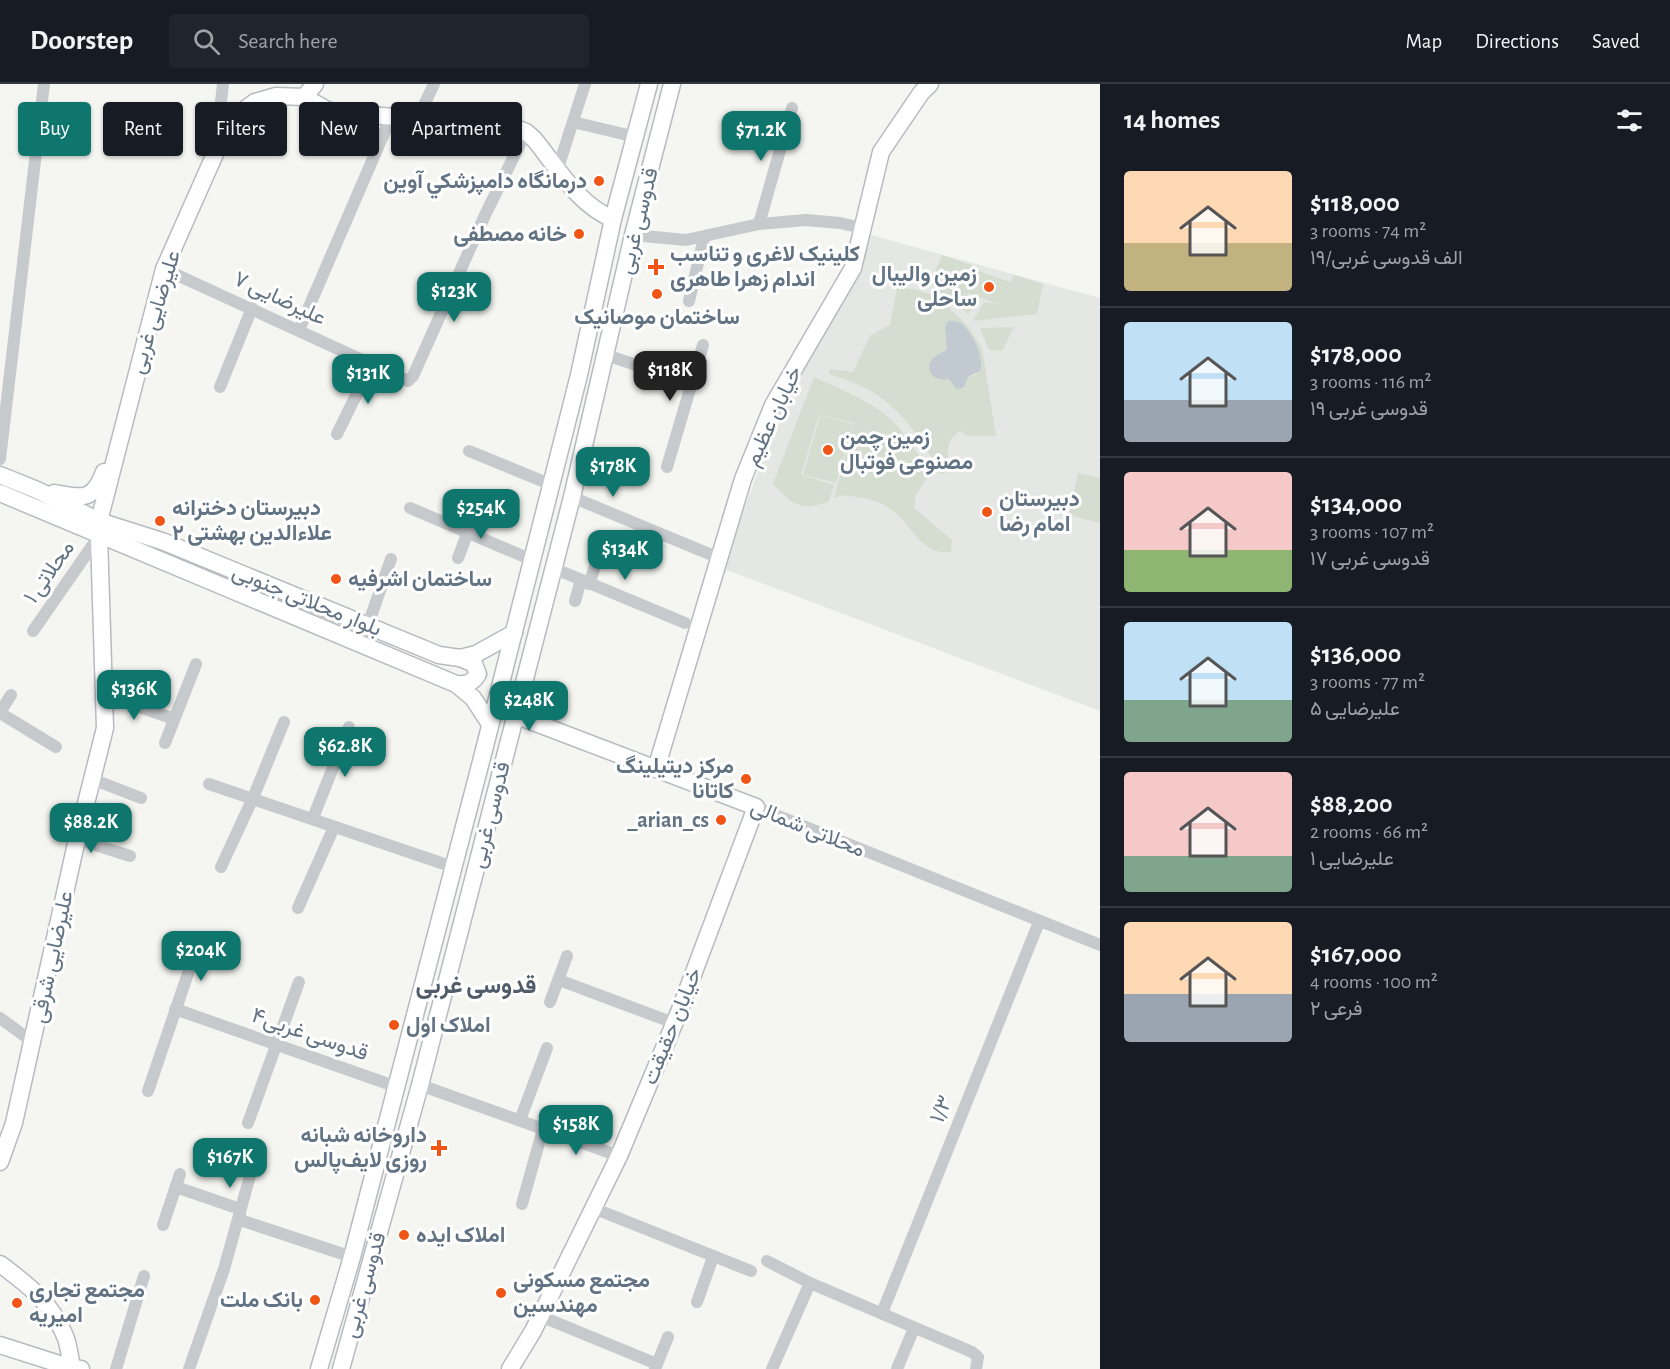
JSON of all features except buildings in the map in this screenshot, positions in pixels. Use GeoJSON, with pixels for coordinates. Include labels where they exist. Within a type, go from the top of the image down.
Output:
{"type":"FeatureCollection","features":[{"type":"Feature","properties":{"kind":"street"},"geometry":{"type":"LineString","coordinates":[[0,459],[44,84]]}},
{"type":"Feature","properties":{"kind":"street"},"geometry":{"type":"LineString","coordinates":[[221,102],[223,84]]}},
{"type":"Feature","properties":{"kind":"street"},"geometry":{"type":"LineString","coordinates":[[426,102],[434,84]]}},
{"type":"Feature","properties":{"kind":"street"},"geometry":{"type":"LineString","coordinates":[[558,168],[585,84]]}},
{"type":"Feature","properties":{"kind":"street","name":"قدوسی غربی"},"geometry":{"type":"LineString","coordinates":[[319,1369],[352,1257],[397,1088],[552,485],[613,219],[649,84]]}},
{"type":"Feature","properties":{"kind":"street","name":"قدوسی غربی"},"geometry":{"type":"LineString","coordinates":[[341,1369],[420,1085],[572,497],[633,235],[672,84]]}},
{"type":"Feature","properties":{"kind":"street","name":"خیابان عظیم"},"geometry":{"type":"LineString","coordinates":[[656,769],[743,479],[773,405],[853,268],[881,152],[921,93],[930,84]]}},
{"type":"Feature","properties":{"kind":"street"},"geometry":{"type":"LineString","coordinates":[[298,330],[391,117],[331,112],[309,90]]}},
{"type":"Feature","properties":{"kind":"street","name":"علیرضایی غربی"},"geometry":{"type":"LineString","coordinates":[[255,102],[309,90]]}},
{"type":"Feature","properties":{"kind":"street"},"geometry":{"type":"LineString","coordinates":[[759,224],[792,108]]}},
{"type":"Feature","properties":{"kind":"street"},"geometry":{"type":"LineString","coordinates":[[573,122],[636,137]]}},
{"type":"Feature","properties":{"kind":"street"},"geometry":{"type":"LineString","coordinates":[[522,130],[558,168],[583,201],[598,213],[613,219]]}},
{"type":"Feature","properties":{"kind":"street","name":"۷ علیرضایی"},"geometry":{"type":"LineString","coordinates":[[164,268],[408,381],[411,379],[526,132]]}},
{"type":"Feature","properties":{"kind":"street","name":"علیرضایی غربی"},"geometry":{"type":"LineString","coordinates":[[99,528],[164,268],[213,156]]}},
{"type":"Feature","properties":{"kind":"street"},"geometry":{"type":"LineString","coordinates":[[633,235],[686,240],[704,238],[759,224],[806,220],[840,223],[862,228]]}},
{"type":"Feature","properties":{"kind":"street"},"geometry":{"type":"LineString","coordinates":[[689,301],[704,238]]}},
{"type":"Feature","properties":{"kind":"street"},"geometry":{"type":"LineString","coordinates":[[220,387],[252,308]]}},
{"type":"Feature","properties":{"kind":"street"},"geometry":{"type":"LineString","coordinates":[[667,467],[703,345]]}},
{"type":"Feature","properties":{"kind":"street"},"geometry":{"type":"LineString","coordinates":[[606,355],[692,383]]}},
{"type":"Feature","properties":{"kind":"street"},"geometry":{"type":"LineString","coordinates":[[337,434],[372,363]]}},
{"type":"Feature","properties":{"kind":"street","name":"علیرضایی غربی"},"geometry":{"type":"LineString","coordinates":[[37,490],[80,497],[89,496],[95,492],[122,430]]}},
{"type":"Feature","properties":{"kind":"street"},"geometry":{"type":"LineString","coordinates":[[469,451],[552,485]]}},
{"type":"Feature","properties":{"kind":"street","name":"بلوار محلاتی جنوبی"},"geometry":{"type":"LineString","coordinates":[[0,475],[37,490],[99,528],[155,557],[456,684],[473,698],[490,724]]}},
{"type":"Feature","properties":{"kind":"street","name":"بلوار محلاتی جنوبی"},"geometry":{"type":"LineString","coordinates":[[0,493],[99,528],[162,541],[440,655],[460,658]]}},
{"type":"Feature","properties":{"kind":"street"},"geometry":{"type":"LineString","coordinates":[[572,497],[720,558]]}},
{"type":"Feature","properties":{"kind":"street"},"geometry":{"type":"LineString","coordinates":[[410,508],[532,560]]}},
{"type":"Feature","properties":{"kind":"street"},"geometry":{"type":"LineString","coordinates":[[458,558],[476,511]]}},
{"type":"Feature","properties":{"kind":"street","name":"۱ محلاتی"},"geometry":{"type":"LineString","coordinates":[[33,631],[99,528]]}},
{"type":"Feature","properties":{"kind":"street","name":"علیرضایی شرقی"},"geometry":{"type":"LineString","coordinates":[[0,1162],[14,1123],[77,839],[105,728],[99,528]]}},
{"type":"Feature","properties":{"kind":"street"},"geometry":{"type":"LineString","coordinates":[[574,601],[599,555]]}},
{"type":"Feature","properties":{"kind":"street"},"geometry":{"type":"LineString","coordinates":[[368,625],[391,560]]}},
{"type":"Feature","properties":{"kind":"street"},"geometry":{"type":"LineString","coordinates":[[553,568],[685,622]]}},
{"type":"Feature","properties":{"kind":"street"},"geometry":{"type":"LineString","coordinates":[[460,658],[476,654],[513,633]]}},
{"type":"Feature","properties":{"kind":"street"},"geometry":{"type":"LineString","coordinates":[[456,684],[468,684],[474,681],[478,674],[474,664],[460,658]]}},
{"type":"Feature","properties":{"kind":"street"},"geometry":{"type":"LineString","coordinates":[[165,743],[196,664]]}},
{"type":"Feature","properties":{"kind":"street"},"geometry":{"type":"LineString","coordinates":[[103,694],[174,719]]}},
{"type":"Feature","properties":{"kind":"street"},"geometry":{"type":"LineString","coordinates":[[11,695],[0,712],[56,747]]}},
{"type":"Feature","properties":{"kind":"street","name":"محلاتی شمالی"},"geometry":{"type":"LineString","coordinates":[[515,715],[756,807],[1100,945]]}},
{"type":"Feature","properties":{"kind":"street"},"geometry":{"type":"LineString","coordinates":[[221,867],[253,798],[284,722]]}},
{"type":"Feature","properties":{"kind":"street"},"geometry":{"type":"LineString","coordinates":[[313,819],[349,727]]}},
{"type":"Feature","properties":{"kind":"street"},"geometry":{"type":"LineString","coordinates":[[92,779],[141,798]]}},
{"type":"Feature","properties":{"kind":"street"},"geometry":{"type":"LineString","coordinates":[[209,784],[453,867]]}},
{"type":"Feature","properties":{"kind":"street","name":"خیابان حقیقت"},"geometry":{"type":"LineString","coordinates":[[510,1369],[540,1316],[619,1156],[674,1023],[756,807]]}},
{"type":"Feature","properties":{"kind":"street"},"geometry":{"type":"LineString","coordinates":[[298,908],[334,827]]}},
{"type":"Feature","properties":{"kind":"street"},"geometry":{"type":"LineString","coordinates":[[77,839],[130,856]]}},
{"type":"Feature","properties":{"kind":"street","name":"۱/۳"},"geometry":{"type":"LineString","coordinates":[[882,1313],[1039,922]]}},
{"type":"Feature","properties":{"kind":"street"},"geometry":{"type":"LineString","coordinates":[[148,1091],[198,944]]}},
{"type":"Feature","properties":{"kind":"street"},"geometry":{"type":"LineString","coordinates":[[550,1002],[567,956]]}},
{"type":"Feature","properties":{"kind":"street"},"geometry":{"type":"LineString","coordinates":[[427,971],[448,977]]}},
{"type":"Feature","properties":{"kind":"street"},"geometry":{"type":"LineString","coordinates":[[559,980],[674,1023]]}},
{"type":"Feature","properties":{"kind":"street"},"geometry":{"type":"LineString","coordinates":[[248,1123],[299,982]]}},
{"type":"Feature","properties":{"kind":"street","name":"قدوسی غربی۴"},"geometry":{"type":"LineString","coordinates":[[175,1009],[397,1088]]}},
{"type":"Feature","properties":{"kind":"street"},"geometry":{"type":"LineString","coordinates":[[0,1018],[33,1042]]}},
{"type":"Feature","properties":{"kind":"street"},"geometry":{"type":"LineString","coordinates":[[519,1120],[546,1048]]}},
{"type":"Feature","properties":{"kind":"street"},"geometry":{"type":"LineString","coordinates":[[420,1085],[619,1156]]}},
{"type":"Feature","properties":{"kind":"street"},"geometry":{"type":"LineString","coordinates":[[522,1204],[543,1129]]}},
{"type":"Feature","properties":{"kind":"street"},"geometry":{"type":"LineString","coordinates":[[163,1225],[180,1174]]}},
{"type":"Feature","properties":{"kind":"street"},"geometry":{"type":"LineString","coordinates":[[189,1369],[224,1269],[250,1176]]}},
{"type":"Feature","properties":{"kind":"street"},"geometry":{"type":"LineString","coordinates":[[176,1187],[240,1209]]}},
{"type":"Feature","properties":{"kind":"street"},"geometry":{"type":"LineString","coordinates":[[593,1208],[751,1271]]}},
{"type":"Feature","properties":{"kind":"street"},"geometry":{"type":"LineString","coordinates":[[240,1209],[240,1220],[352,1257]]}},
{"type":"Feature","properties":{"kind":"street"},"geometry":{"type":"LineString","coordinates":[[360,1227],[379,1232]]}},
{"type":"Feature","properties":{"kind":"street"},"geometry":{"type":"LineString","coordinates":[[697,1302],[713,1257]]}},
{"type":"Feature","properties":{"kind":"street"},"geometry":{"type":"LineString","coordinates":[[767,1261],[810,1283],[972,1352],[978,1356],[976,1369]]}},
{"type":"Feature","properties":{"kind":"street"},"geometry":{"type":"LineString","coordinates":[[0,1264],[29,1285],[51,1308],[66,1337],[77,1368]]}},
{"type":"Feature","properties":{"kind":"street"},"geometry":{"type":"LineString","coordinates":[[116,1369],[144,1276]]}},
{"type":"Feature","properties":{"kind":"street"},"geometry":{"type":"LineString","coordinates":[[772,1369],[810,1283]]}},
{"type":"Feature","properties":{"kind":"street"},"geometry":{"type":"LineString","coordinates":[[540,1316],[656,1367],[668,1337]]}},
{"type":"Feature","properties":{"kind":"street"},"geometry":{"type":"LineString","coordinates":[[897,1369],[914,1328]]}},
{"type":"Feature","properties":{"kind":"street"},"geometry":{"type":"LineString","coordinates":[[0,1345],[77,1368]]}},
{"type":"Feature","properties":{"kind":"street"},"geometry":{"type":"LineString","coordinates":[[0,1352],[22,1353]]}},
{"type":"Feature","properties":{"kind":"shaded area"},"geometry":{"type":"Polygon","coordinates":[[[871,235],[1100,298],[1100,711],[722,568],[782,408],[871,235]]]}},
{"type":"Feature","properties":{"kind":"shaded area"},"geometry":{"type":"Polygon","coordinates":[[[942,255],[974,266],[970,286],[976,270],[1010,282],[1014,275],[1043,284],[1037,314],[973,321],[984,302],[997,304],[968,293],[967,295],[977,301],[968,314],[930,284],[942,255]]]}},
{"type":"Feature","properties":{"kind":"shaded area"},"geometry":{"type":"Polygon","coordinates":[[[897,288],[914,289],[929,294],[947,306],[966,324],[982,348],[996,436],[968,436],[960,431],[955,434],[948,451],[949,466],[944,474],[939,473],[914,431],[880,397],[849,381],[829,374],[830,369],[853,372],[870,336],[890,325],[897,288]],[[945,335],[947,348],[944,352],[944,380],[949,379],[965,384],[969,376],[977,374],[945,335]]]}},
{"type":"Feature","properties":{"kind":"shaded area"},"geometry":{"type":"Polygon","coordinates":[[[948,321],[959,322],[966,328],[977,346],[981,359],[980,371],[969,376],[963,388],[956,389],[949,379],[937,378],[929,370],[931,361],[947,349],[945,327],[948,321]]]}},
{"type":"Feature","properties":{"kind":"shaded area"},"geometry":{"type":"Polygon","coordinates":[[[1014,327],[1002,351],[989,350],[980,328],[1014,327]]]}},
{"type":"Feature","properties":{"kind":"shaded area"},"geometry":{"type":"Polygon","coordinates":[[[814,377],[852,394],[883,412],[899,428],[930,474],[916,495],[914,508],[952,540],[951,552],[933,550],[919,540],[896,513],[880,503],[851,496],[834,498],[854,423],[819,415],[801,475],[834,485],[829,501],[819,505],[804,506],[786,497],[773,484],[814,377]]]}},
{"type":"Feature","properties":{"kind":"shaded area","name":"زمین چمن مصنوعی فوتبال"},"geometry":{"type":"Polygon","coordinates":[[[820,416],[853,424],[836,483],[803,475],[820,416]]]}},
{"type":"Feature","properties":{"kind":"shaded area"},"geometry":{"type":"Polygon","coordinates":[[[1078,473],[1100,478],[1100,523],[1069,515],[1078,473]]]}},
{"type":"Feature","properties":{"kind":"place","name":"درمانگاه دامپزشكي آوين"},"geometry":{"type":"Point","coordinates":[599,181]}},
{"type":"Feature","properties":{"kind":"place","name":"خانه مصطفی"},"geometry":{"type":"Point","coordinates":[579,234]}},
{"type":"Feature","properties":{"kind":"place","name":"کلینیک لاغری و تناسب اندام زهرا طاهری"},"geometry":{"type":"Point","coordinates":[656,267]}},
{"type":"Feature","properties":{"kind":"place","name":"زمین والیبال ساحلی"},"geometry":{"type":"Point","coordinates":[989,287]}},
{"type":"Feature","properties":{"kind":"place","name":"ساختمان موصانیک"},"geometry":{"type":"Point","coordinates":[657,294]}},
{"type":"Feature","properties":{"kind":"place","name":"زمین چمن مصنوعی فوتبال"},"geometry":{"type":"Point","coordinates":[828,450]}},
{"type":"Feature","properties":{"kind":"place","name":"دبیرستان امام رضا"},"geometry":{"type":"Point","coordinates":[987,512]}},
{"type":"Feature","properties":{"kind":"place","name":"دبیرستان دخترانه علاءالدین بهشتی ۲"},"geometry":{"type":"Point","coordinates":[160,521]}},
{"type":"Feature","properties":{"kind":"place","name":"ساختمان اشرفیه"},"geometry":{"type":"Point","coordinates":[336,579]}},
{"type":"Feature","properties":{"kind":"place","name":"مرکز دیتیلینگ کاتانا"},"geometry":{"type":"Point","coordinates":[746,779]}},
{"type":"Feature","properties":{"kind":"place","name":"_arian_cs"},"geometry":{"type":"Point","coordinates":[721,820]}},
{"type":"Feature","properties":{"kind":"place","name":"املاک اول"},"geometry":{"type":"Point","coordinates":[394,1025]}},
{"type":"Feature","properties":{"kind":"place","name":"داروخانه شبانه روزی لایف‌پالس"},"geometry":{"type":"Point","coordinates":[439,1148]}},
{"type":"Feature","properties":{"kind":"place","name":"املاک ایده"},"geometry":{"type":"Point","coordinates":[404,1235]}},
{"type":"Feature","properties":{"kind":"place","name":"مجتمع مسکونی مهندسین"},"geometry":{"type":"Point","coordinates":[501,1293]}},
{"type":"Feature","properties":{"kind":"place","name":"بانک ملت"},"geometry":{"type":"Point","coordinates":[315,1300]}},
{"type":"Feature","properties":{"kind":"place","name":"مجتمع تجاری امیریه"},"geometry":{"type":"Point","coordinates":[17,1303]}},
{"type":"Feature","properties":{"kind":"district","name":"قدوسی غربی"},"geometry":{"type":"Point","coordinates":[476,986]}}]}
